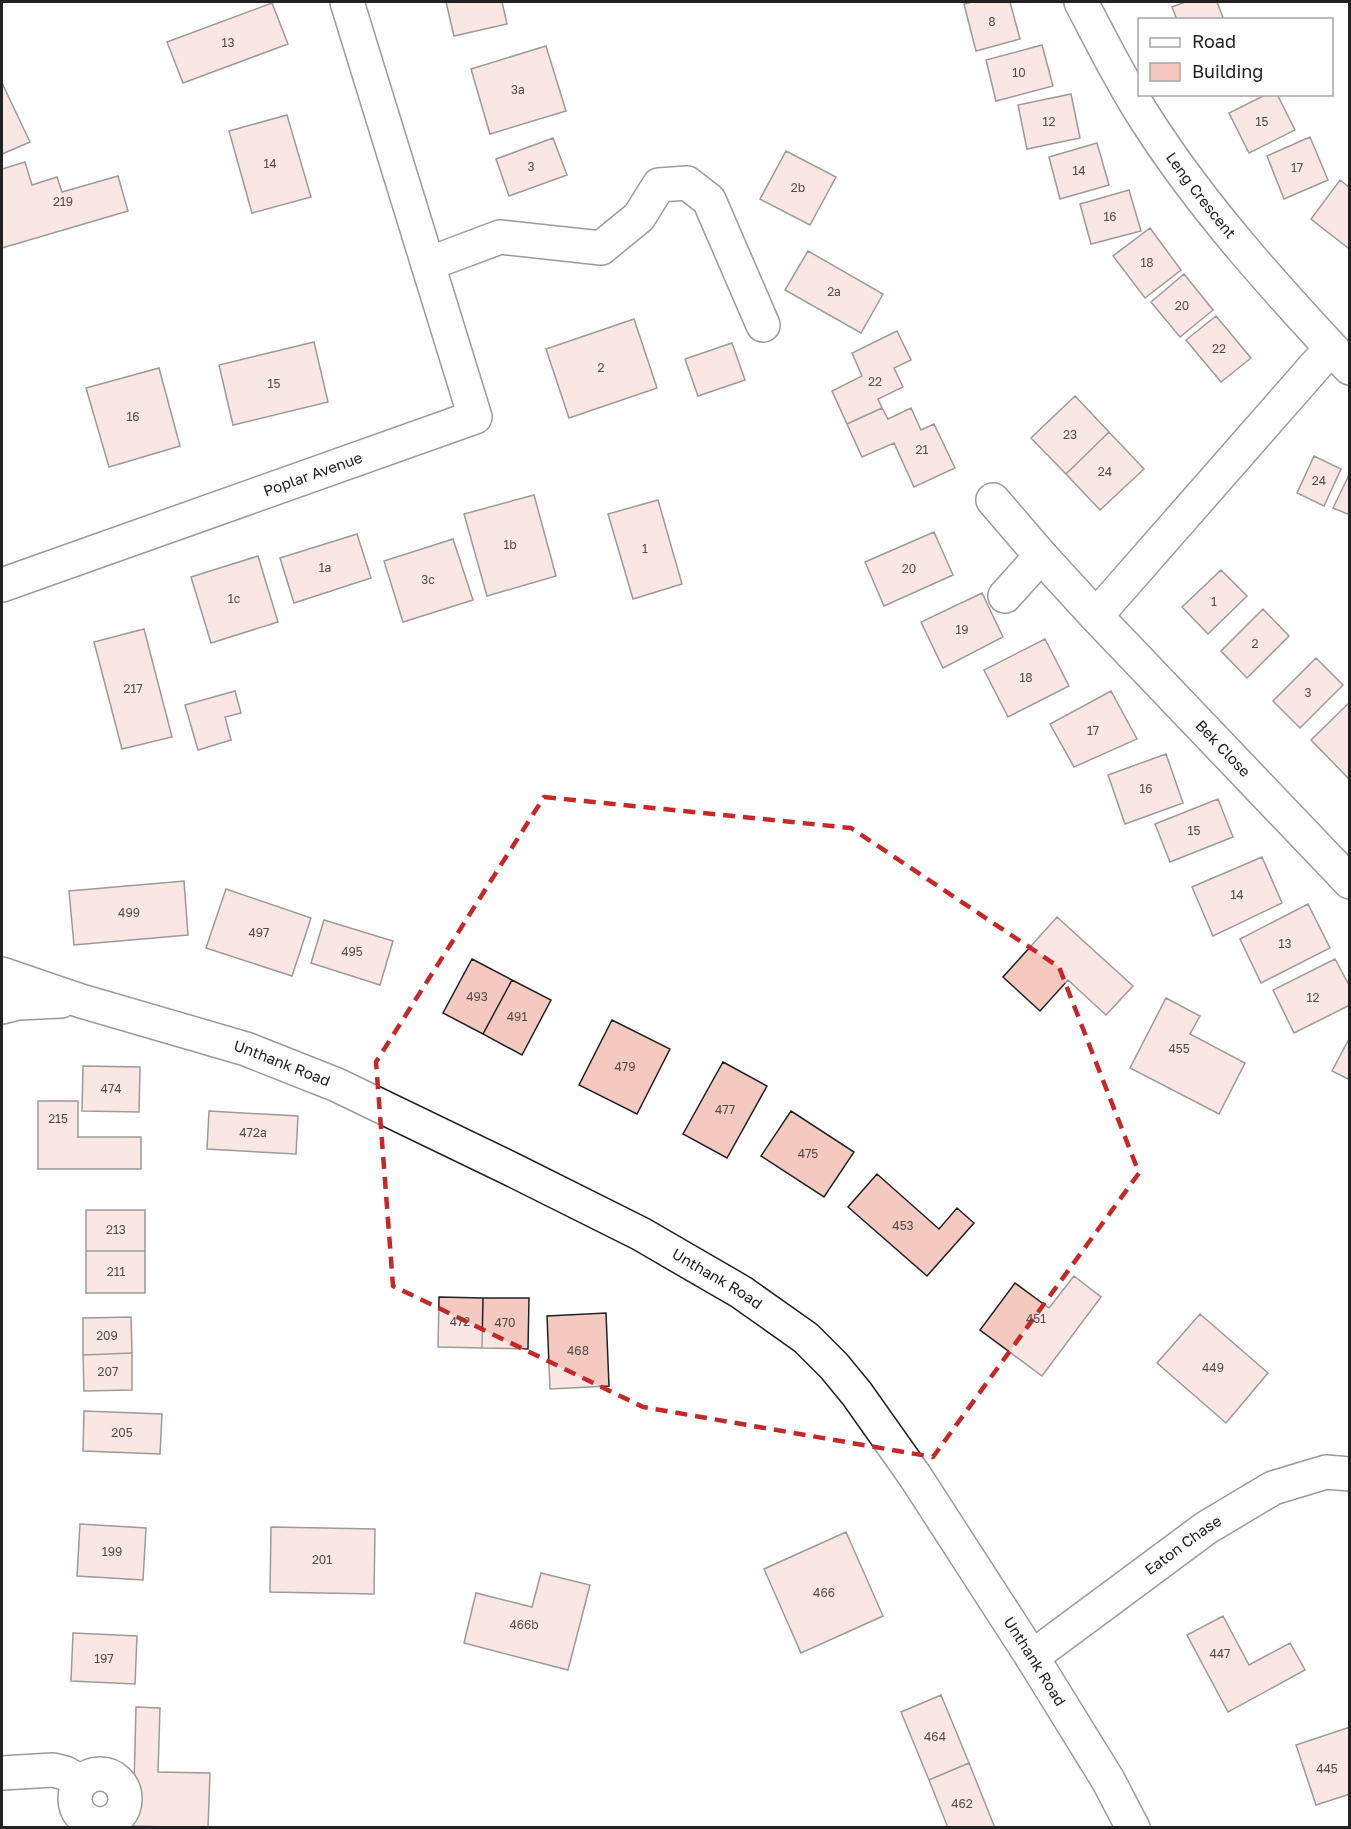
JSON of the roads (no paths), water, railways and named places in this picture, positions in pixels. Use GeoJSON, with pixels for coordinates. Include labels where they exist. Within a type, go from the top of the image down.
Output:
{"type":"FeatureCollection","features":[{"type":"Feature","properties":{"kind":"street","name":"Poplar Avenue"},"geometry":{"type":"LineString","coordinates":[[2,585],[475,417],[347,2]]}},
{"type":"Feature","properties":{"kind":"street","name":"Leng Crescent"},"geometry":{"type":"LineString","coordinates":[[1081,2],[1147,121],[1198,192],[1259,267],[1340,358]]}},
{"type":"Feature","properties":{"kind":"street"},"geometry":{"type":"LineString","coordinates":[[428,264],[500,237],[601,248],[639,217],[659,185],[687,183],[709,200],[763,325]]}},
{"type":"Feature","properties":{"kind":"street"},"geometry":{"type":"LineString","coordinates":[[1096,616],[1340,358]]}},
{"type":"Feature","properties":{"kind":"street","name":"Bek Close"},"geometry":{"type":"LineString","coordinates":[[993,500],[1096,616],[1350,882]]}},
{"type":"Feature","properties":{"kind":"street"},"geometry":{"type":"LineString","coordinates":[[1005,596],[1041,556]]}},
{"type":"Feature","properties":{"kind":"street","name":"Unthank Road"},"geometry":{"type":"LineString","coordinates":[[2,974],[81,1001],[246,1049],[337,1084],[641,1234],[741,1292],[806,1338],[834,1366],[857,1394],[915,1476],[1032,1657],[1108,1780],[1133,1827]]}},
{"type":"Feature","properties":{"kind":"street","name":"Unthank Road"},"geometry":{"type":"LineString","coordinates":[[2,1006],[18,1003],[81,1001]]}},
{"type":"Feature","properties":{"kind":"street","name":"Eaton Chase"},"geometry":{"type":"LineString","coordinates":[[1032,1657],[1206,1528],[1273,1488],[1326,1472],[1350,1474]]}},
{"type":"Feature","properties":{"kind":"street"},"geometry":{"type":"LineString","coordinates":[[2,1773],[53,1770],[65,1773],[81,1782],[74,1798],[75,1806],[85,1820],[102,1824],[117,1823]]}}]}
